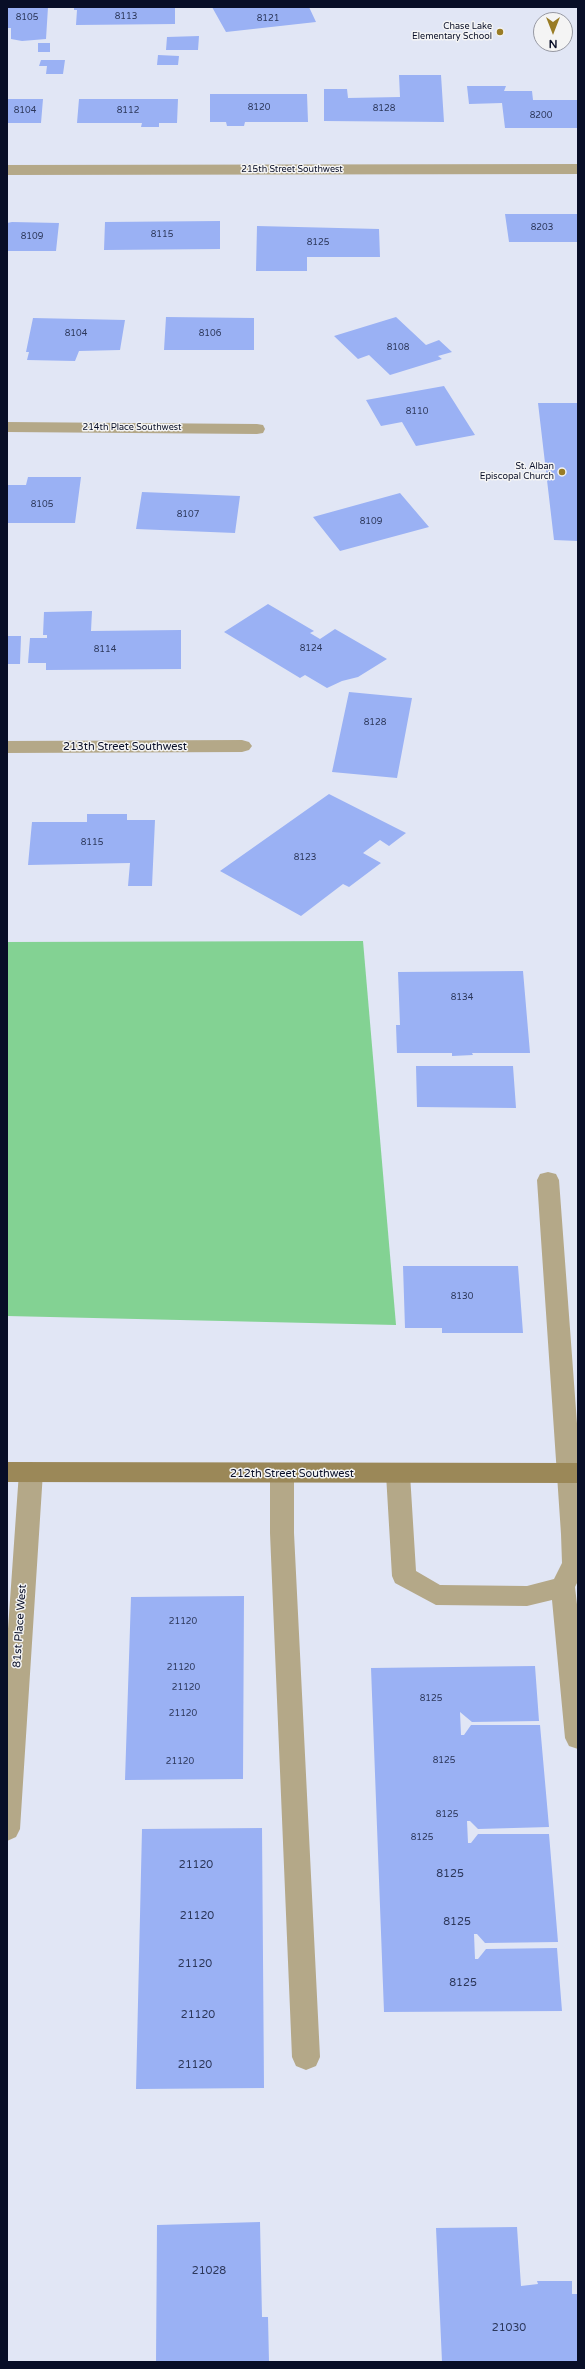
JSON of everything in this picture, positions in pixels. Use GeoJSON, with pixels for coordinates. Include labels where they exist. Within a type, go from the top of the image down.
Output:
{"type":"FeatureCollection","features":[{"type":"Feature","properties":{"kind":"main road","name":"212th Street Southwest"},"geometry":{"type":"LineString","coordinates":[[7,1472],[282,1474],[573,1473]]}},
{"type":"Feature","properties":{"kind":"street","name":"215th Street Southwest"},"geometry":{"type":"LineString","coordinates":[[7,170],[578,169]]}},
{"type":"Feature","properties":{"kind":"street","name":"214th Place Southwest"},"geometry":{"type":"LineString","coordinates":[[7,427],[257,429]]}},
{"type":"Feature","properties":{"kind":"street","name":"213th Street Southwest"},"geometry":{"type":"LineString","coordinates":[[7,747],[242,746]]}},
{"type":"Feature","properties":{"kind":"street"},"geometry":{"type":"LineString","coordinates":[[548,1180],[573,1473],[574,1563],[563,1587],[578,1738]]}},
{"type":"Feature","properties":{"kind":"street","name":"81st Place West"},"geometry":{"type":"LineString","coordinates":[[7,1829],[32,1472]]}},
{"type":"Feature","properties":{"kind":"street"},"geometry":{"type":"LineString","coordinates":[[282,1474],[282,1540],[306,2056]]}},
{"type":"Feature","properties":{"kind":"street"},"geometry":{"type":"LineString","coordinates":[[398,1474],[404,1576],[436,1595],[526,1596],[563,1587]]}},
{"type":"Feature","properties":{"kind":"green space"},"geometry":{"type":"Polygon","coordinates":[[[363,941],[396,1325],[7,1316],[7,942],[363,941]]]}},
{"type":"Feature","properties":{"kind":"building"},"geometry":{"type":"Polygon","coordinates":[[[7,7],[48,7],[46,39],[22,41],[11,39],[11,28],[7,28],[7,7]]]}},
{"type":"Feature","properties":{"kind":"building"},"geometry":{"type":"Polygon","coordinates":[[[74,7],[175,7],[175,24],[76,25],[77,10],[74,10],[74,7]]]}},
{"type":"Feature","properties":{"kind":"building"},"geometry":{"type":"Polygon","coordinates":[[[212,7],[309,7],[316,22],[226,32],[212,7]]]}},
{"type":"Feature","properties":{"kind":"building"},"geometry":{"type":"Polygon","coordinates":[[[199,36],[198,50],[166,50],[167,37],[199,36]]]}},
{"type":"Feature","properties":{"kind":"building"},"geometry":{"type":"Polygon","coordinates":[[[38,43],[50,43],[50,52],[38,52],[38,43]]]}},
{"type":"Feature","properties":{"kind":"building"},"geometry":{"type":"Polygon","coordinates":[[[158,55],[179,56],[178,65],[157,65],[158,55]]]}},
{"type":"Feature","properties":{"kind":"building"},"geometry":{"type":"Polygon","coordinates":[[[41,60],[65,60],[63,74],[46,74],[47,66],[39,66],[41,60]]]}},
{"type":"Feature","properties":{"kind":"building"},"geometry":{"type":"Polygon","coordinates":[[[399,75],[441,75],[444,122],[324,121],[324,89],[347,89],[348,98],[400,97],[399,75]]]}},
{"type":"Feature","properties":{"kind":"building"},"geometry":{"type":"Polygon","coordinates":[[[467,86],[506,86],[504,91],[532,91],[533,100],[578,100],[578,128],[505,128],[502,103],[469,104],[467,86]]]}},
{"type":"Feature","properties":{"kind":"building"},"geometry":{"type":"Polygon","coordinates":[[[210,94],[307,94],[308,122],[245,122],[244,126],[227,126],[226,122],[210,122],[210,94]]]}},
{"type":"Feature","properties":{"kind":"building"},"geometry":{"type":"Polygon","coordinates":[[[7,99],[43,99],[41,123],[7,123],[7,99]]]}},
{"type":"Feature","properties":{"kind":"building"},"geometry":{"type":"Polygon","coordinates":[[[79,99],[178,99],[177,123],[159,123],[159,127],[141,127],[142,123],[77,123],[79,99]]]}},
{"type":"Feature","properties":{"kind":"building"},"geometry":{"type":"Polygon","coordinates":[[[505,214],[578,214],[578,242],[509,242],[505,214]]]}},
{"type":"Feature","properties":{"kind":"building"},"geometry":{"type":"Polygon","coordinates":[[[220,221],[220,249],[104,250],[105,222],[220,221]]]}},
{"type":"Feature","properties":{"kind":"building"},"geometry":{"type":"Polygon","coordinates":[[[7,223],[59,223],[56,251],[7,251],[7,223]]]}},
{"type":"Feature","properties":{"kind":"building"},"geometry":{"type":"Polygon","coordinates":[[[257,226],[379,229],[380,257],[307,257],[307,271],[256,271],[257,226]]]}},
{"type":"Feature","properties":{"kind":"building"},"geometry":{"type":"Polygon","coordinates":[[[166,317],[254,318],[254,350],[164,350],[166,317]]]}},
{"type":"Feature","properties":{"kind":"building"},"geometry":{"type":"Polygon","coordinates":[[[396,317],[426,345],[439,340],[452,352],[438,356],[442,359],[390,375],[369,355],[358,359],[334,336],[396,317]]]}},
{"type":"Feature","properties":{"kind":"building"},"geometry":{"type":"Polygon","coordinates":[[[33,318],[125,320],[120,350],[79,351],[75,361],[27,360],[29,352],[26,352],[33,318]]]}},
{"type":"Feature","properties":{"kind":"building"},"geometry":{"type":"Polygon","coordinates":[[[444,386],[475,435],[416,446],[402,422],[381,426],[366,400],[444,386]]]}},
{"type":"Feature","properties":{"kind":"building","name":"St. Alban Episcopal Church"},"geometry":{"type":"Polygon","coordinates":[[[538,403],[578,403],[578,541],[554,540],[538,403]]]}},
{"type":"Feature","properties":{"kind":"building"},"geometry":{"type":"Polygon","coordinates":[[[28,477],[81,477],[75,523],[7,523],[7,485],[26,485],[28,477]]]}},
{"type":"Feature","properties":{"kind":"building"},"geometry":{"type":"Polygon","coordinates":[[[142,492],[240,496],[235,533],[136,529],[142,492]]]}},
{"type":"Feature","properties":{"kind":"building"},"geometry":{"type":"Polygon","coordinates":[[[400,493],[429,527],[340,551],[313,517],[400,493]]]}},
{"type":"Feature","properties":{"kind":"building"},"geometry":{"type":"Polygon","coordinates":[[[268,604],[314,631],[310,633],[320,639],[335,629],[387,659],[358,677],[342,681],[327,688],[305,675],[300,678],[224,632],[268,604]]]}},
{"type":"Feature","properties":{"kind":"building"},"geometry":{"type":"Polygon","coordinates":[[[92,611],[91,631],[181,630],[181,669],[46,670],[46,663],[28,663],[30,638],[47,638],[47,635],[43,635],[44,612],[92,611]]]}},
{"type":"Feature","properties":{"kind":"building"},"geometry":{"type":"Polygon","coordinates":[[[7,636],[21,636],[20,664],[7,664],[7,636]]]}},
{"type":"Feature","properties":{"kind":"building"},"geometry":{"type":"Polygon","coordinates":[[[349,692],[412,698],[397,778],[332,772],[349,692]]]}},
{"type":"Feature","properties":{"kind":"building"},"geometry":{"type":"Polygon","coordinates":[[[329,794],[406,833],[389,846],[380,840],[363,853],[381,863],[349,887],[343,884],[301,916],[220,871],[329,794]]]}},
{"type":"Feature","properties":{"kind":"building"},"geometry":{"type":"Polygon","coordinates":[[[87,814],[127,814],[127,820],[155,820],[152,886],[128,886],[130,863],[28,865],[32,822],[87,822],[87,814]]]}},
{"type":"Feature","properties":{"kind":"building"},"geometry":{"type":"Polygon","coordinates":[[[523,971],[530,1053],[472,1053],[473,1055],[452,1056],[452,1053],[397,1053],[396,1025],[400,1025],[398,972],[523,971]]]}},
{"type":"Feature","properties":{"kind":"building"},"geometry":{"type":"Polygon","coordinates":[[[416,1066],[513,1066],[516,1108],[417,1107],[416,1066]]]}},
{"type":"Feature","properties":{"kind":"building"},"geometry":{"type":"Polygon","coordinates":[[[403,1266],[518,1266],[523,1333],[442,1333],[442,1328],[405,1328],[403,1266]]]}},
{"type":"Feature","properties":{"kind":"building"},"geometry":{"type":"Polygon","coordinates":[[[244,1596],[243,1779],[125,1780],[131,1597],[244,1596]]]}},
{"type":"Feature","properties":{"kind":"building"},"geometry":{"type":"Polygon","coordinates":[[[535,1666],[539,1721],[472,1722],[460,1712],[461,1735],[464,1735],[471,1725],[540,1725],[549,1827],[478,1829],[470,1821],[467,1821],[468,1843],[471,1843],[478,1834],[549,1834],[558,1942],[485,1943],[477,1934],[474,1934],[475,1959],[478,1959],[486,1949],[557,1948],[562,2011],[384,2012],[371,1668],[535,1666]]]}},
{"type":"Feature","properties":{"kind":"building"},"geometry":{"type":"Polygon","coordinates":[[[262,1828],[264,2088],[136,2089],[142,1829],[262,1828]]]}},
{"type":"Feature","properties":{"kind":"building"},"geometry":{"type":"Polygon","coordinates":[[[260,2222],[262,2317],[268,2317],[269,2362],[156,2362],[157,2225],[260,2222]]]}},
{"type":"Feature","properties":{"kind":"building"},"geometry":{"type":"Polygon","coordinates":[[[517,2227],[521,2286],[538,2284],[537,2281],[572,2281],[572,2294],[578,2294],[578,2362],[442,2362],[436,2228],[517,2227]]]}},
{"type":"Feature","properties":{"kind":"place","name":"Chase Lake Elementary School"},"geometry":{"type":"Point","coordinates":[500,32]}},
{"type":"Feature","properties":{"kind":"place","name":"St. Alban Episcopal Church"},"geometry":{"type":"Point","coordinates":[562,472]}}]}
